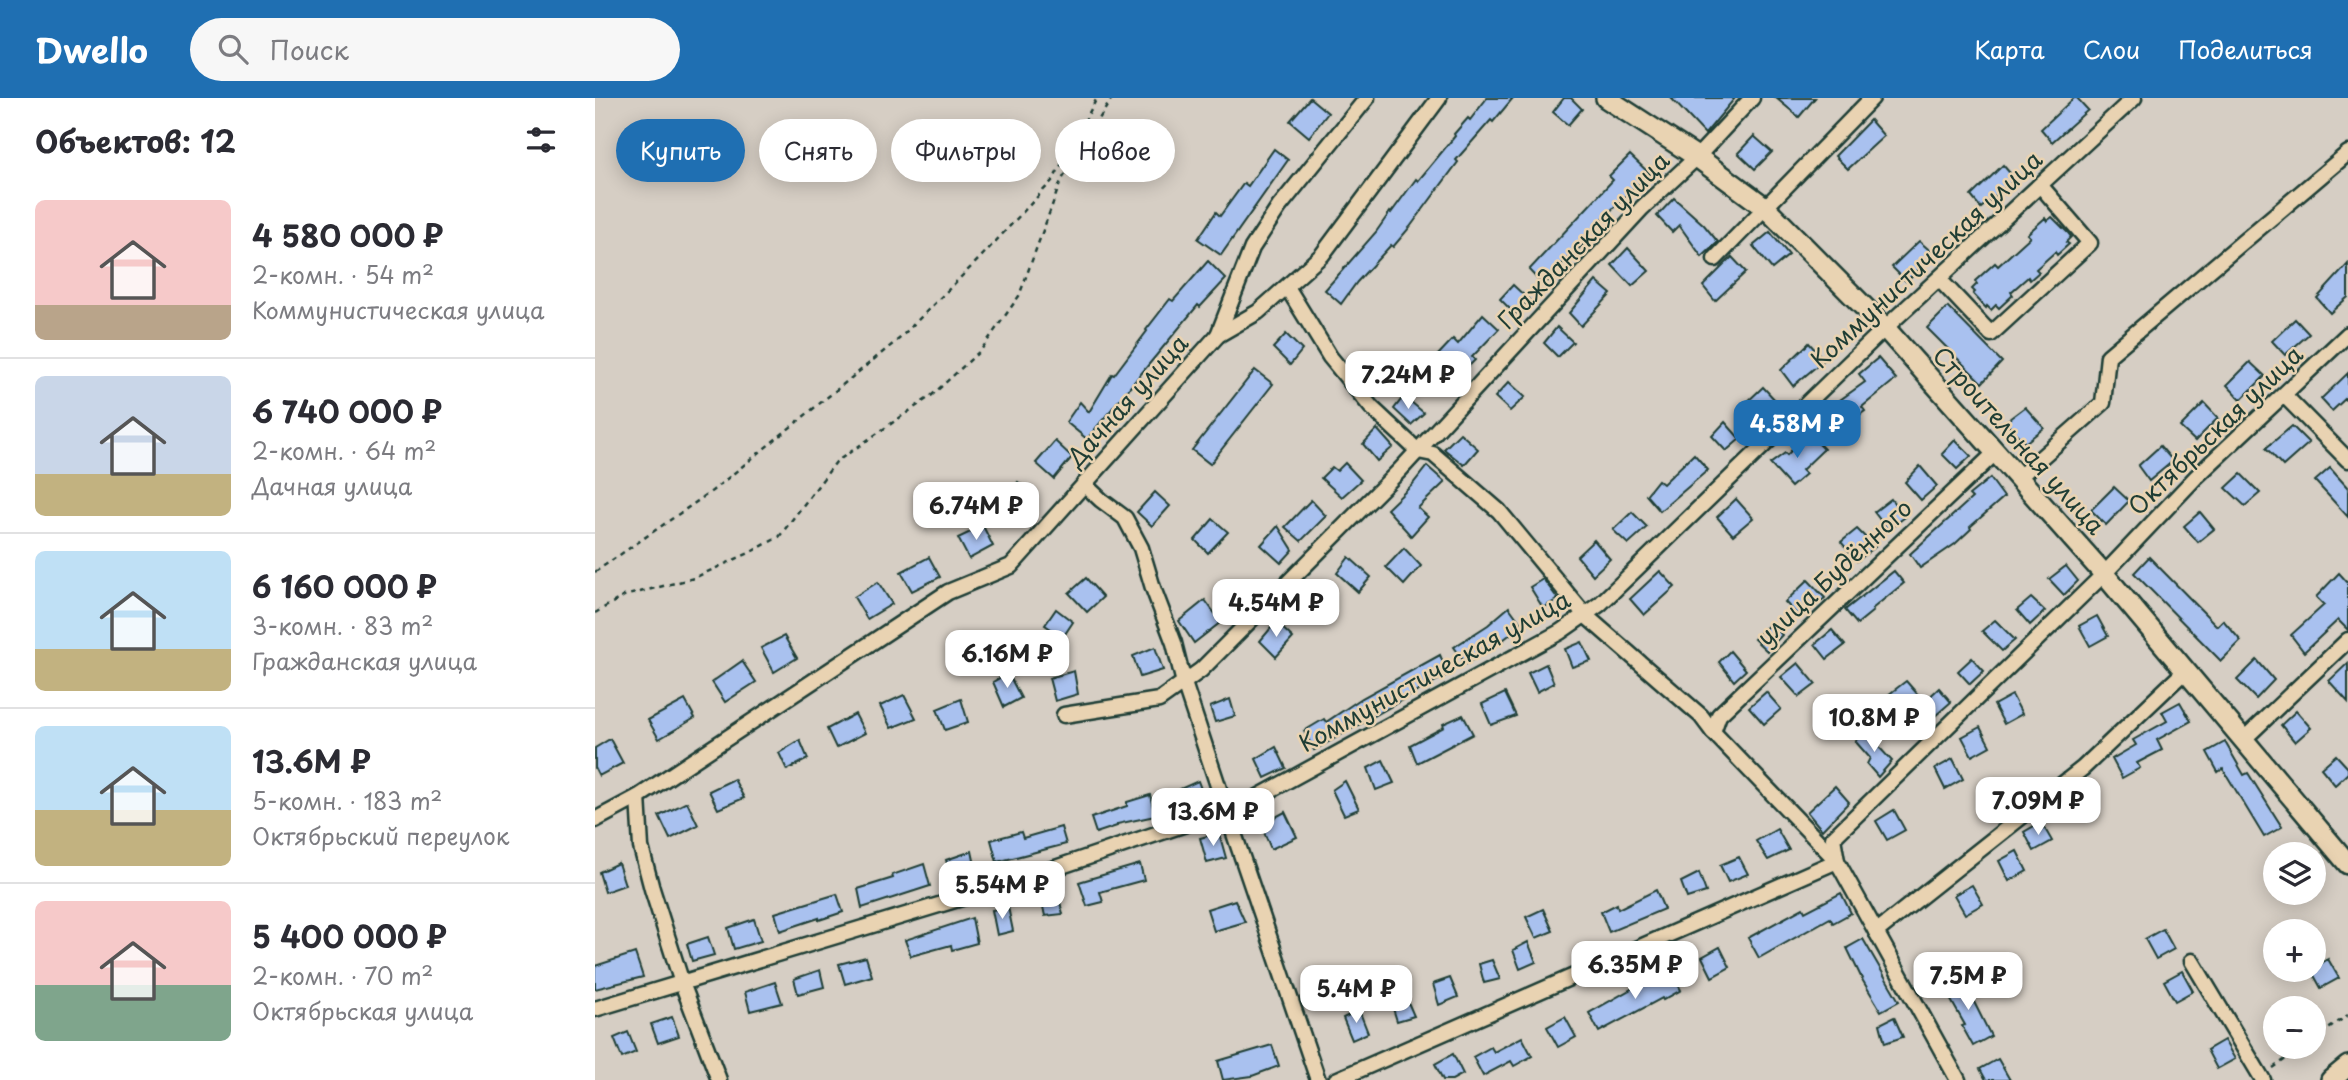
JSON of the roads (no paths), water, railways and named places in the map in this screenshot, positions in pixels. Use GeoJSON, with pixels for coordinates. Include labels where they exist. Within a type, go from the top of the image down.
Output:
{"type":"FeatureCollection","features":[{"type":"Feature","properties":{"kind":"main road","name":"Строительная улица"},"geometry":{"type":"LineString","coordinates":[[1606,98],[1697,157],[1766,208],[1885,328],[2104,574],[2348,864]]}},
{"type":"Feature","properties":{"kind":"street"},"geometry":{"type":"LineString","coordinates":[[1218,335],[1252,248],[1279,207],[1367,98]]}},
{"type":"Feature","properties":{"kind":"street","name":"Дачная улица"},"geometry":{"type":"LineString","coordinates":[[595,820],[638,797],[948,592],[1011,565],[1218,335],[1258,313],[1322,255],[1440,98]]}},
{"type":"Feature","properties":{"kind":"street","name":"Гражданская улица"},"geometry":{"type":"LineString","coordinates":[[1064,715],[1159,700],[1201,670],[1417,451],[1642,208],[1697,157],[1752,98]]}},
{"type":"Feature","properties":{"kind":"street"},"geometry":{"type":"LineString","coordinates":[[1715,259],[1872,98]]}},
{"type":"Feature","properties":{"kind":"street","name":"Коммунистическая улица"},"geometry":{"type":"LineString","coordinates":[[595,1009],[1005,885],[1245,804],[1560,632],[1600,604],[1885,328],[2134,98]]}},
{"type":"Feature","properties":{"kind":"street"},"geometry":{"type":"LineString","coordinates":[[2018,478],[2103,403],[2108,356],[2348,153]]}},
{"type":"Feature","properties":{"kind":"street"},"geometry":{"type":"LineString","coordinates":[[1939,279],[1991,334],[2090,243],[2040,185]]}},
{"type":"Feature","properties":{"kind":"street"},"geometry":{"type":"LineString","coordinates":[[1287,287],[1330,357],[1371,407],[1417,451],[1433,454],[1499,511],[1585,615],[1701,716],[1713,732],[1837,861],[1958,1080]]}},
{"type":"Feature","properties":{"kind":"street","name":"Октябрьская улица"},"geometry":{"type":"LineString","coordinates":[[1837,861],[1833,838],[2104,574],[2196,477],[2348,334]]}},
{"type":"Feature","properties":{"kind":"street"},"geometry":{"type":"LineString","coordinates":[[2284,394],[2348,460]]}},
{"type":"Feature","properties":{"kind":"street","name":"улица Будённого"},"geometry":{"type":"LineString","coordinates":[[1713,732],[1719,715],[1996,452]]}},
{"type":"Feature","properties":{"kind":"street"},"geometry":{"type":"LineString","coordinates":[[1084,484],[1125,518],[1141,548],[1318,1080]]}},
{"type":"Feature","properties":{"kind":"street"},"geometry":{"type":"LineString","coordinates":[[2243,740],[2348,640]]}},
{"type":"Feature","properties":{"kind":"street"},"geometry":{"type":"LineString","coordinates":[[1876,932],[2083,768],[2185,671]]}},
{"type":"Feature","properties":{"kind":"street"},"geometry":{"type":"LineString","coordinates":[[638,797],[641,847],[652,889],[682,983],[719,1080]]}},
{"type":"Feature","properties":{"kind":"street"},"geometry":{"type":"LineString","coordinates":[[1336,1080],[1837,861]]}},
{"type":"Feature","properties":{"kind":"street"},"geometry":{"type":"LineString","coordinates":[[2192,961],[2262,1078]]}}]}
